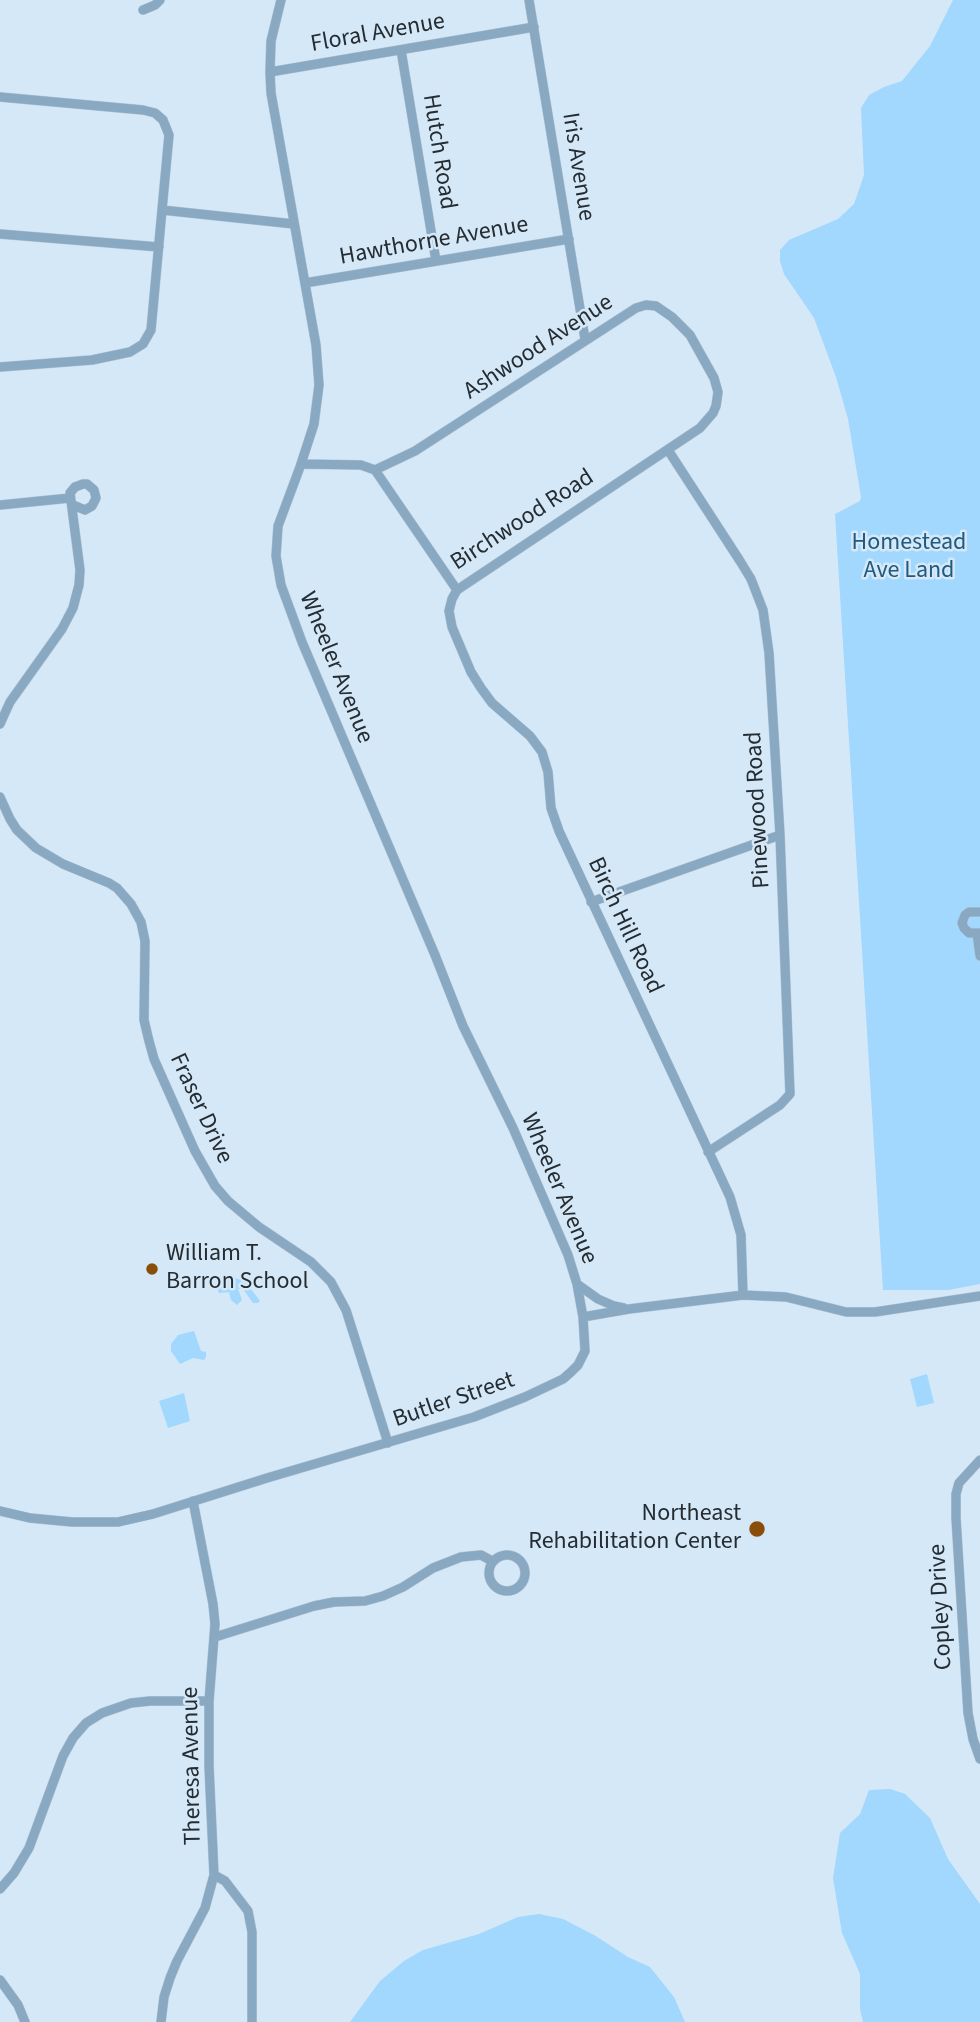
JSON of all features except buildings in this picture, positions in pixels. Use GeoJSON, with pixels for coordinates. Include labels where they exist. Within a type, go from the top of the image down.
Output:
{"type":"FeatureCollection","features":[{"type":"Feature","properties":{"kind":"street"},"geometry":{"type":"LineString","coordinates":[[143,10],[160,0]]}},
{"type":"Feature","properties":{"kind":"street","name":"Wheeler Avenue"},"geometry":{"type":"LineString","coordinates":[[281,0],[271,41],[270,72],[274,112],[317,355],[319,385],[316,415],[301,464],[280,516],[276,536],[277,566],[284,595],[302,642],[463,1026],[518,1140],[568,1255],[583,1317]]}},
{"type":"Feature","properties":{"kind":"street","name":"Iris Avenue"},"geometry":{"type":"LineString","coordinates":[[529,0],[585,340]]}},
{"type":"Feature","properties":{"kind":"street","name":"Floral Avenue"},"geometry":{"type":"LineString","coordinates":[[270,72],[534,27]]}},
{"type":"Feature","properties":{"kind":"street","name":"Hutch Road"},"geometry":{"type":"LineString","coordinates":[[401,50],[436,261]]}},
{"type":"Feature","properties":{"kind":"street"},"geometry":{"type":"LineString","coordinates":[[0,97],[143,110],[160,116],[169,135],[151,330],[148,337],[137,348],[120,355],[92,360],[0,367]]}},
{"type":"Feature","properties":{"kind":"street"},"geometry":{"type":"LineString","coordinates":[[162,209],[294,224]]}},
{"type":"Feature","properties":{"kind":"street"},"geometry":{"type":"LineString","coordinates":[[0,234],[159,247]]}},
{"type":"Feature","properties":{"kind":"street","name":"Hawthorne Avenue"},"geometry":{"type":"LineString","coordinates":[[305,283],[569,239]]}},
{"type":"Feature","properties":{"kind":"street","name":"Ashwood Avenue"},"geometry":{"type":"LineString","coordinates":[[375,470],[415,451],[585,340],[636,308],[646,306],[656,306],[664,311],[690,335],[717,385],[716,406]]}},
{"type":"Feature","properties":{"kind":"street","name":"Birchwood Road"},"geometry":{"type":"LineString","coordinates":[[375,470],[457,590],[700,428],[716,406]]}},
{"type":"Feature","properties":{"kind":"street","name":"Pinewood Road"},"geometry":{"type":"LineString","coordinates":[[668,450],[740,561],[755,588],[763,610],[769,653],[780,835],[790,1094],[780,1105],[708,1152]]}},
{"type":"Feature","properties":{"kind":"street"},"geometry":{"type":"LineString","coordinates":[[301,464],[360,465],[375,470]]}},
{"type":"Feature","properties":{"kind":"street"},"geometry":{"type":"LineString","coordinates":[[0,505],[72,501],[80,570],[73,608],[62,629],[9,702],[0,724]]}},
{"type":"Feature","properties":{"kind":"street","name":"Birch Hill Road"},"geometry":{"type":"LineString","coordinates":[[457,590],[449,611],[452,627],[471,672],[492,703],[530,736],[542,752],[548,772],[555,820],[730,1197],[739,1226],[743,1256],[743,1295]]}},
{"type":"Feature","properties":{"kind":"street","name":"Fraser Drive"},"geometry":{"type":"LineString","coordinates":[[0,797],[10,819],[36,848],[62,864],[109,883],[131,904],[141,922],[145,941],[144,1020],[149,1041],[154,1059],[195,1151],[228,1201],[259,1227],[318,1268],[337,1291],[346,1310],[388,1443]]}},
{"type":"Feature","properties":{"kind":"street"},"geometry":{"type":"LineString","coordinates":[[592,902],[780,835]]}},
{"type":"Feature","properties":{"kind":"street"},"geometry":{"type":"LineString","coordinates":[[980,912],[969,912],[962,920],[965,930],[978,934],[980,956]]}},
{"type":"Feature","properties":{"kind":"street"},"geometry":{"type":"LineString","coordinates":[[577,1284],[598,1299],[629,1309]]}},
{"type":"Feature","properties":{"kind":"street"},"geometry":{"type":"LineString","coordinates":[[583,1317],[743,1295],[786,1297],[846,1312],[875,1312],[980,1296]]}},
{"type":"Feature","properties":{"kind":"street","name":"Butler Street"},"geometry":{"type":"LineString","coordinates":[[0,1511],[30,1518],[104,1524],[134,1519],[499,1408],[563,1379],[578,1365],[585,1351],[583,1317]]}},
{"type":"Feature","properties":{"kind":"street","name":"Copley Drive"},"geometry":{"type":"LineString","coordinates":[[980,1460],[959,1483],[956,1494],[968,1713],[980,1759]]}},
{"type":"Feature","properties":{"kind":"street","name":"Theresa Avenue"},"geometry":{"type":"LineString","coordinates":[[160,2022],[170,1978],[205,1908],[214,1875],[209,1701],[215,1637],[213,1604],[193,1501]]}},
{"type":"Feature","properties":{"kind":"street"},"geometry":{"type":"LineString","coordinates":[[215,1637],[314,1606],[365,1601],[383,1596],[433,1568],[461,1557],[481,1555],[492,1561]]}},
{"type":"Feature","properties":{"kind":"street"},"geometry":{"type":"LineString","coordinates":[[502,1555],[519,1558],[525,1574],[521,1585],[507,1591],[497,1588],[488,1576],[492,1561],[502,1555]]}},
{"type":"Feature","properties":{"kind":"street"},"geometry":{"type":"LineString","coordinates":[[0,1889],[14,1873],[29,1848],[62,1756],[86,1723],[102,1713],[131,1703],[209,1701]]}},
{"type":"Feature","properties":{"kind":"street"},"geometry":{"type":"LineString","coordinates":[[214,1875],[225,1881],[248,1911],[252,1932],[252,2022]]}},
{"type":"Feature","properties":{"kind":"street"},"geometry":{"type":"LineString","coordinates":[[0,1980],[18,2005],[25,2022]]}},
{"type":"Feature","properties":{"kind":"green space","name":"Homestead Ave Land"},"geometry":{"type":"Polygon","coordinates":[[[953,0],[980,0],[980,1284],[948,1290],[883,1290],[835,514],[860,501],[861,497],[848,419],[836,377],[814,318],[784,274],[780,250],[789,240],[838,219],[854,204],[864,175],[861,108],[869,95],[902,81],[930,46],[953,0]]]}},
{"type":"Feature","properties":{"kind":"green space"},"geometry":{"type":"Polygon","coordinates":[[[234,1278],[245,1281],[260,1301],[253,1303],[243,1289],[238,1289],[242,1300],[237,1305],[231,1300],[229,1292],[219,1293],[215,1283],[234,1278]]]}},
{"type":"Feature","properties":{"kind":"green space"},"geometry":{"type":"Polygon","coordinates":[[[194,1331],[206,1357],[204,1360],[193,1358],[180,1364],[171,1351],[171,1344],[178,1335],[194,1331]]]}},
{"type":"Feature","properties":{"kind":"green space"},"geometry":{"type":"Polygon","coordinates":[[[927,1374],[934,1403],[917,1407],[910,1379],[927,1374]]]}},
{"type":"Feature","properties":{"kind":"green space"},"geometry":{"type":"Polygon","coordinates":[[[184,1393],[190,1421],[168,1428],[159,1401],[184,1393]]]}},
{"type":"Feature","properties":{"kind":"green space"},"geometry":{"type":"Polygon","coordinates":[[[890,1789],[905,1794],[930,1818],[948,1859],[980,1904],[980,2022],[863,2022],[860,2009],[860,1974],[842,1933],[833,1878],[840,1833],[860,1814],[869,1790],[890,1789]]]}},
{"type":"Feature","properties":{"kind":"green space"},"geometry":{"type":"Polygon","coordinates":[[[539,1914],[563,1919],[650,1967],[674,1997],[685,2022],[350,2022],[380,1981],[404,1961],[423,1950],[479,1934],[518,1917],[539,1914]]]}},
{"type":"Feature","properties":{"kind":"place","name":"William T. Barron School"},"geometry":{"type":"Point","coordinates":[152,1269]}},
{"type":"Feature","properties":{"kind":"place","name":"Northeast Rehabilitation Center"},"geometry":{"type":"Point","coordinates":[757,1529]}}]}
